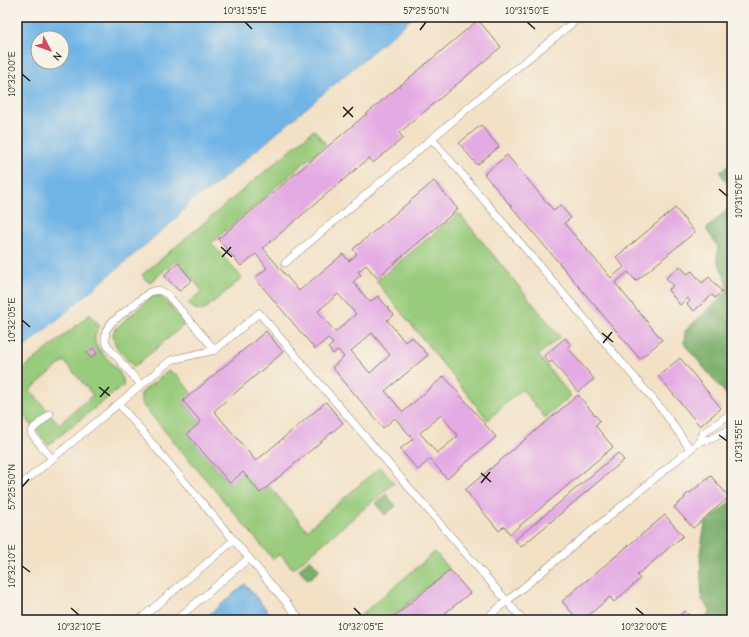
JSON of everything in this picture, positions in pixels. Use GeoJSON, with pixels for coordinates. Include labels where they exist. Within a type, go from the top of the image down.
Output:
{"type":"FeatureCollection","features":[{"type":"Feature","properties":{"kind":"lane"},"geometry":{"type":"LineString","coordinates":[[285,263],[580,17]]}},
{"type":"Feature","properties":{"kind":"lane"},"geometry":{"type":"LineString","coordinates":[[432,139],[664,412],[690,449]]}},
{"type":"Feature","properties":{"kind":"lane"},"geometry":{"type":"LineString","coordinates":[[141,385],[109,348],[105,340],[106,330],[112,322],[150,292],[159,290],[167,294],[215,350]]}},
{"type":"Feature","properties":{"kind":"lane"},"geometry":{"type":"LineString","coordinates":[[17,488],[171,360],[215,350],[259,313],[524,620]]}},
{"type":"Feature","properties":{"kind":"lane"},"geometry":{"type":"LineString","coordinates":[[118,404],[301,620]]}},
{"type":"Feature","properties":{"kind":"lane"},"geometry":{"type":"LineString","coordinates":[[484,620],[700,441],[703,432],[732,413]]}},
{"type":"Feature","properties":{"kind":"lane"},"geometry":{"type":"LineString","coordinates":[[50,414],[34,428],[31,433],[52,459]]}},
{"type":"Feature","properties":{"kind":"lane"},"geometry":{"type":"LineString","coordinates":[[700,441],[711,440],[729,430],[732,430]]}},
{"type":"Feature","properties":{"kind":"lane"},"geometry":{"type":"LineString","coordinates":[[139,620],[234,540]]}},
{"type":"Feature","properties":{"kind":"lane"},"geometry":{"type":"LineString","coordinates":[[176,620],[249,558]]}},
{"type":"Feature","properties":{"kind":"green space"},"geometry":{"type":"Polygon","coordinates":[[[314,130],[326,144],[211,243],[242,278],[204,310],[194,309],[188,303],[202,291],[177,260],[149,283],[142,275],[314,130]]]}},
{"type":"Feature","properties":{"kind":"green space"},"geometry":{"type":"Polygon","coordinates":[[[732,163],[732,192],[720,172],[732,163]]]}},
{"type":"Feature","properties":{"kind":"green space"},"geometry":{"type":"Polygon","coordinates":[[[732,205],[731,400],[684,344],[685,331],[726,293],[727,283],[717,259],[718,247],[706,229],[732,205]]]}},
{"type":"Feature","properties":{"kind":"green space"},"geometry":{"type":"Polygon","coordinates":[[[459,213],[560,337],[538,355],[571,396],[545,418],[522,389],[488,420],[376,281],[459,213]]]}},
{"type":"Feature","properties":{"kind":"green space"},"geometry":{"type":"Polygon","coordinates":[[[153,296],[160,296],[163,298],[185,324],[134,367],[118,349],[113,339],[113,334],[115,329],[153,296]]]}},
{"type":"Feature","properties":{"kind":"green space"},"geometry":{"type":"Polygon","coordinates":[[[90,314],[100,326],[95,337],[95,341],[101,352],[119,372],[124,385],[48,445],[17,407],[17,374],[90,314]],[[64,361],[30,390],[59,424],[93,395],[64,361]]]}},
{"type":"Feature","properties":{"kind":"green space"},"geometry":{"type":"Polygon","coordinates":[[[168,371],[175,374],[192,394],[183,402],[201,422],[188,434],[229,483],[243,472],[260,493],[269,486],[307,530],[380,467],[394,483],[293,569],[280,554],[273,559],[141,403],[141,393],[168,371]]]}},
{"type":"Feature","properties":{"kind":"green space"},"geometry":{"type":"Polygon","coordinates":[[[386,494],[396,506],[385,515],[375,503],[386,494]]]}},
{"type":"Feature","properties":{"kind":"green space"},"geometry":{"type":"Polygon","coordinates":[[[732,500],[732,620],[703,620],[711,611],[702,600],[700,553],[705,524],[732,500]]]}},
{"type":"Feature","properties":{"kind":"green space"},"geometry":{"type":"Polygon","coordinates":[[[435,552],[449,569],[389,620],[355,620],[435,552]]]}},
{"type":"Feature","properties":{"kind":"green space"},"geometry":{"type":"Polygon","coordinates":[[[310,559],[320,570],[308,580],[299,569],[310,559]]]}},
{"type":"Feature","properties":{"kind":"water"},"geometry":{"type":"Polygon","coordinates":[[[17,17],[414,17],[209,191],[192,200],[174,221],[17,354],[17,17]]]}},
{"type":"Feature","properties":{"kind":"water"},"geometry":{"type":"Polygon","coordinates":[[[245,584],[275,620],[203,620],[245,584]]]}},
{"type":"Feature","properties":{"kind":"pier"},"geometry":{"type":"Polygon","coordinates":[[[414,17],[416,17],[415,19],[210,192],[193,201],[176,223],[17,356],[17,354],[174,221],[192,200],[209,191],[414,17]]]}},
{"type":"Feature","properties":{"kind":"building"},"geometry":{"type":"Polygon","coordinates":[[[478,20],[501,47],[399,133],[403,138],[373,163],[369,158],[263,248],[299,291],[343,254],[349,261],[357,254],[353,249],[434,181],[458,209],[377,278],[366,265],[358,272],[361,275],[353,282],[370,302],[378,296],[394,315],[387,320],[405,342],[412,337],[428,355],[385,391],[403,412],[444,376],[496,437],[447,479],[430,459],[418,470],[400,449],[413,439],[395,418],[383,428],[332,367],[344,357],[338,350],[333,354],[328,348],[333,344],[328,338],[315,349],[255,278],[267,268],[256,254],[241,266],[218,239],[478,20]],[[338,294],[318,311],[335,332],[356,314],[338,294]],[[372,333],[351,351],[370,373],[390,355],[372,333]],[[441,415],[420,433],[437,453],[458,436],[441,415]]]}},
{"type":"Feature","properties":{"kind":"building"},"geometry":{"type":"Polygon","coordinates":[[[481,125],[499,147],[477,165],[459,143],[481,125]]]}},
{"type":"Feature","properties":{"kind":"building"},"geometry":{"type":"Polygon","coordinates":[[[507,155],[554,211],[560,205],[571,218],[564,223],[611,278],[624,267],[616,257],[675,208],[695,232],[636,281],[628,272],[615,283],[662,340],[640,359],[484,174],[507,155]]]}},
{"type":"Feature","properties":{"kind":"building"},"geometry":{"type":"Polygon","coordinates":[[[178,263],[192,280],[179,291],[164,275],[178,263]]]}},
{"type":"Feature","properties":{"kind":"building"},"geometry":{"type":"Polygon","coordinates":[[[680,266],[687,274],[692,271],[702,283],[709,277],[722,292],[715,298],[712,295],[694,311],[687,304],[690,301],[688,298],[680,305],[668,290],[673,286],[666,278],[680,266]]]}},
{"type":"Feature","properties":{"kind":"building"},"geometry":{"type":"Polygon","coordinates":[[[266,331],[283,352],[214,411],[256,461],[326,402],[343,423],[260,493],[243,472],[230,483],[187,434],[201,422],[183,401],[266,331]]]}},
{"type":"Feature","properties":{"kind":"building"},"geometry":{"type":"Polygon","coordinates":[[[565,338],[571,345],[568,348],[594,379],[578,392],[552,361],[549,363],[544,356],[565,338]]]}},
{"type":"Feature","properties":{"kind":"building"},"geometry":{"type":"Polygon","coordinates":[[[93,348],[97,353],[91,358],[87,353],[93,348]]]}},
{"type":"Feature","properties":{"kind":"building"},"geometry":{"type":"Polygon","coordinates":[[[680,358],[721,408],[700,426],[658,376],[680,358]]]}},
{"type":"Feature","properties":{"kind":"building"},"geometry":{"type":"Polygon","coordinates":[[[578,395],[600,421],[595,425],[613,447],[510,534],[504,526],[499,531],[465,490],[578,395]]]}},
{"type":"Feature","properties":{"kind":"building"},"geometry":{"type":"Polygon","coordinates":[[[618,453],[624,460],[521,547],[515,540],[618,453]]]}},
{"type":"Feature","properties":{"kind":"building"},"geometry":{"type":"Polygon","coordinates":[[[711,476],[729,497],[693,528],[674,507],[685,498],[684,497],[689,492],[690,493],[711,476]]]}},
{"type":"Feature","properties":{"kind":"building"},"geometry":{"type":"Polygon","coordinates":[[[665,515],[683,536],[637,575],[640,579],[614,602],[610,597],[583,620],[578,620],[562,601],[665,515]]]}},
{"type":"Feature","properties":{"kind":"building"},"geometry":{"type":"Polygon","coordinates":[[[450,570],[470,593],[444,614],[447,618],[445,620],[390,620],[450,570]]]}},
{"type":"Feature","properties":{"kind":"building"},"geometry":{"type":"Polygon","coordinates":[[[685,611],[693,620],[674,620],[685,611]]]}}]}
